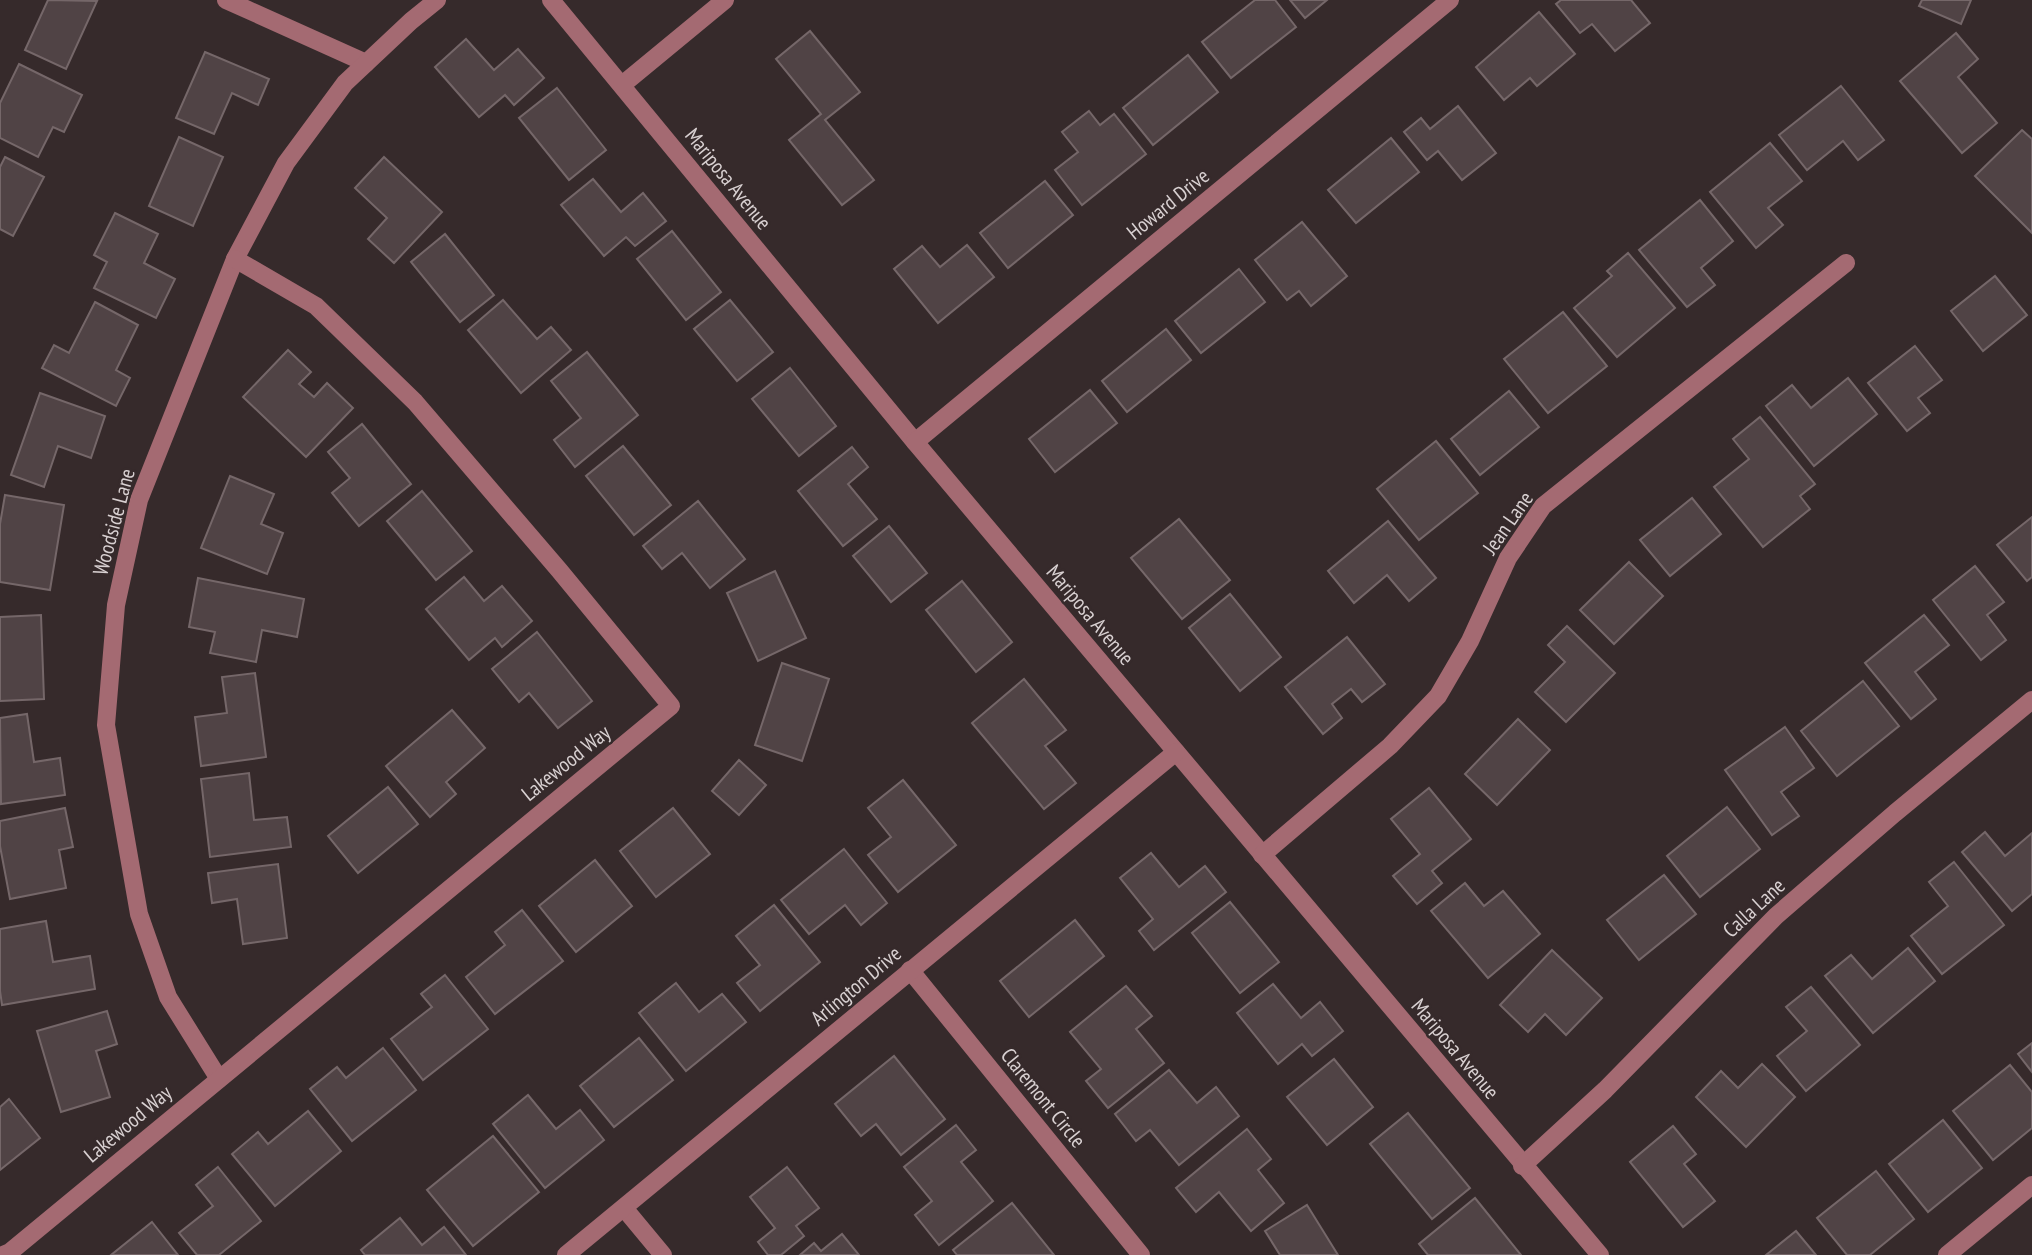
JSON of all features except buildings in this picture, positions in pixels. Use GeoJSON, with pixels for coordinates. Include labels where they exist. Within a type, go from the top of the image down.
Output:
{"type":"FeatureCollection","features":[{"type":"Feature","properties":{"kind":"street"},"geometry":{"type":"LineString","coordinates":[[226,0],[366,63]]}},
{"type":"Feature","properties":{"kind":"street","name":"Woodside Lane"},"geometry":{"type":"LineString","coordinates":[[219,1079],[168,998],[139,914],[106,724],[116,605],[139,500],[235,259],[286,163],[345,83],[437,0]]}},
{"type":"Feature","properties":{"kind":"street","name":"Mariposa Avenue"},"geometry":{"type":"LineString","coordinates":[[551,0],[915,442],[1522,1166],[1600,1255]]}},
{"type":"Feature","properties":{"kind":"street"},"geometry":{"type":"LineString","coordinates":[[622,86],[725,0]]}},
{"type":"Feature","properties":{"kind":"street","name":"Howard Drive"},"geometry":{"type":"LineString","coordinates":[[915,442],[1450,0]]}},
{"type":"Feature","properties":{"kind":"street","name":"Lakewood Way"},"geometry":{"type":"LineString","coordinates":[[3,1255],[10,1252],[671,706],[415,402],[316,306],[235,259]]}},
{"type":"Feature","properties":{"kind":"street","name":"Jean Lane"},"geometry":{"type":"LineString","coordinates":[[1262,855],[1390,746],[1438,696],[1470,641],[1508,558],[1543,506],[1846,263]]}},
{"type":"Feature","properties":{"kind":"street","name":"Calla Lane"},"geometry":{"type":"LineString","coordinates":[[1522,1166],[1605,1090],[1776,916],[2032,700]]}},
{"type":"Feature","properties":{"kind":"street","name":"Arlington Drive"},"geometry":{"type":"LineString","coordinates":[[566,1255],[1176,752]]}},
{"type":"Feature","properties":{"kind":"street","name":"Claremont Circle"},"geometry":{"type":"LineString","coordinates":[[910,970],[1142,1255]]}},
{"type":"Feature","properties":{"kind":"street"},"geometry":{"type":"LineString","coordinates":[[1947,1255],[2032,1185]]}},
{"type":"Feature","properties":{"kind":"street"},"geometry":{"type":"LineString","coordinates":[[624,1208],[663,1255]]}}]}
